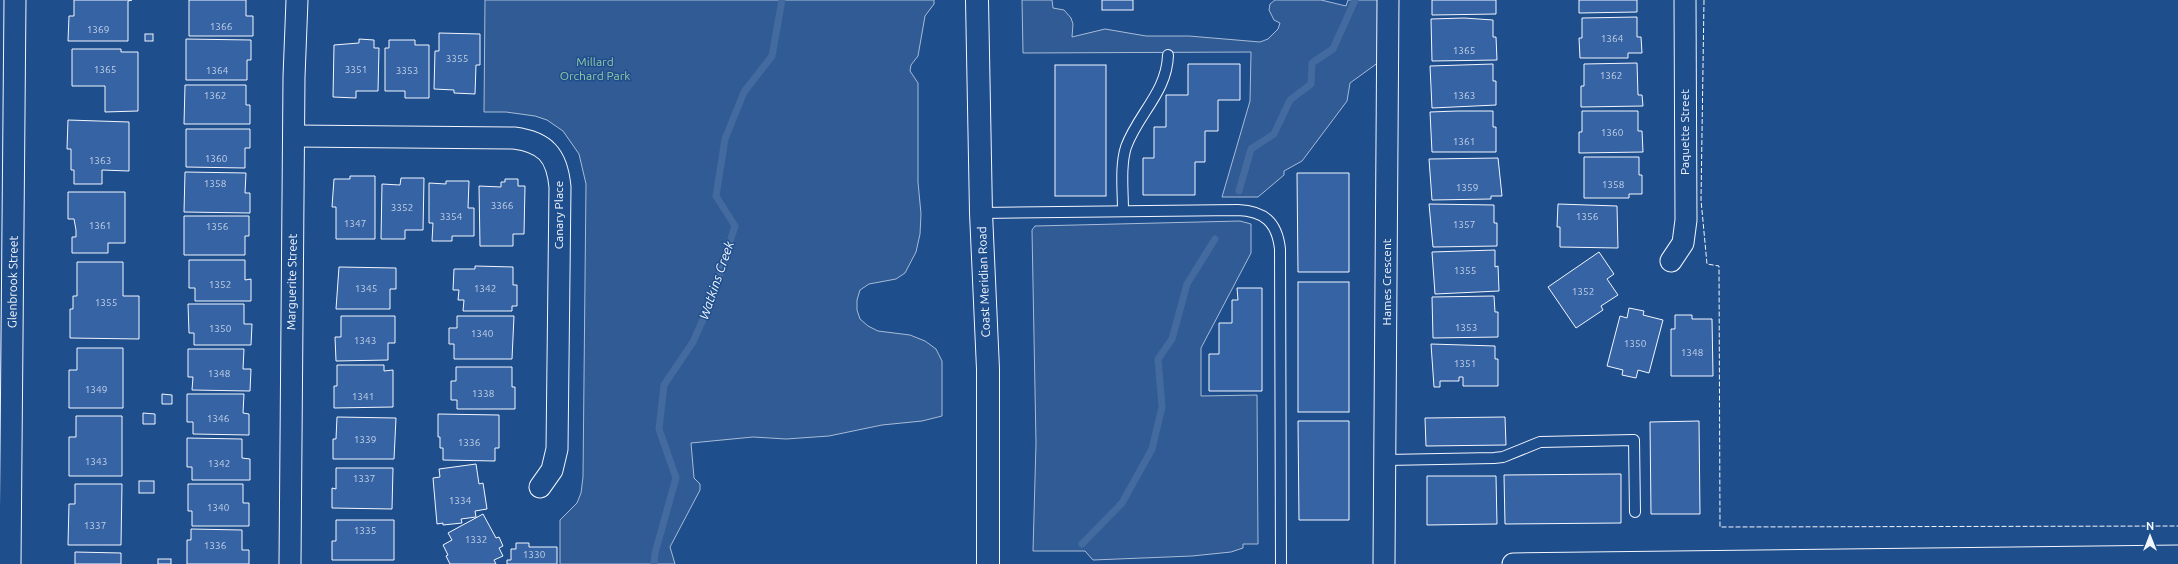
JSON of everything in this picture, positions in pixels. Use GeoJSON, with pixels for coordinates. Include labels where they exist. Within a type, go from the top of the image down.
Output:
{"type":"FeatureCollection","features":[{"type":"Feature","properties":{"kind":"main road","name":"Coast Meridian Road"},"geometry":{"type":"LineString","coordinates":[[977,0],[981,213],[988,377],[988,564]]}},
{"type":"Feature","properties":{"kind":"street","name":"Glenbrook Street"},"geometry":{"type":"LineString","coordinates":[[10,564],[15,0]]}},
{"type":"Feature","properties":{"kind":"street","name":"Marguerite Street"},"geometry":{"type":"LineString","coordinates":[[290,564],[294,136],[297,0]]}},
{"type":"Feature","properties":{"kind":"street","name":"Hames Crescent"},"geometry":{"type":"LineString","coordinates":[[1384,564],[1386,460],[1388,0]]}},
{"type":"Feature","properties":{"kind":"street","name":"Paquette Street"},"geometry":{"type":"LineString","coordinates":[[1671,261],[1683,243],[1686,220],[1685,0]]}},
{"type":"Feature","properties":{"kind":"street","name":"Canary Place"},"geometry":{"type":"LineString","coordinates":[[294,136],[514,138],[539,144],[553,158],[559,177],[560,187],[557,449],[552,470],[540,487]]}},
{"type":"Feature","properties":{"kind":"street"},"geometry":{"type":"LineString","coordinates":[[1513,564],[2055,561],[2178,556]]}},
{"type":"Feature","properties":{"kind":"lane"},"geometry":{"type":"LineString","coordinates":[[1123,211],[1123,168],[1126,147],[1163,82],[1168,55]]}},
{"type":"Feature","properties":{"kind":"lane"},"geometry":{"type":"LineString","coordinates":[[981,213],[1250,210],[1266,218],[1277,234],[1280,249],[1281,564]]}},
{"type":"Feature","properties":{"kind":"lane"},"geometry":{"type":"LineString","coordinates":[[1386,460],[1494,458],[1503,457],[1540,442],[1634,440],[1635,512]]}},
{"type":"Feature","properties":{"kind":"shaded area"},"geometry":{"type":"Polygon","coordinates":[[[485,0],[934,0],[934,4],[925,16],[918,56],[911,65],[910,71],[918,83],[918,182],[921,214],[920,234],[916,252],[905,273],[896,279],[869,284],[860,290],[857,300],[857,310],[860,319],[868,326],[878,331],[910,335],[925,341],[936,349],[942,361],[942,416],[922,421],[882,425],[829,436],[786,439],[753,437],[691,443],[694,478],[700,484],[700,490],[670,547],[675,564],[560,564],[560,520],[577,503],[581,493],[583,477],[586,184],[579,154],[563,131],[547,120],[535,116],[506,112],[484,112],[485,0]]]}},
{"type":"Feature","properties":{"kind":"shaded area"},"geometry":{"type":"Polygon","coordinates":[[[1022,0],[1052,0],[1053,8],[1064,10],[1071,18],[1073,24],[1072,37],[1105,29],[1146,36],[1189,36],[1260,42],[1268,39],[1278,29],[1280,23],[1274,20],[1269,10],[1270,4],[1275,0],[1321,0],[1346,6],[1348,0],[1378,0],[1379,62],[1350,83],[1347,101],[1302,161],[1284,171],[1284,175],[1258,197],[1222,197],[1250,101],[1251,52],[1023,53],[1022,0]]]}},
{"type":"Feature","properties":{"kind":"shaded area"},"geometry":{"type":"Polygon","coordinates":[[[1240,221],[1251,224],[1251,253],[1201,348],[1201,396],[1257,395],[1258,544],[1243,544],[1243,548],[1231,552],[1192,556],[1093,560],[1085,551],[1033,551],[1036,443],[1032,230],[1035,226],[1240,221]]]}},
{"type":"Feature","properties":{"kind":"building"},"geometry":{"type":"Polygon","coordinates":[[[74,0],[132,0],[128,1],[128,41],[68,41],[69,16],[74,16],[74,0]]]}},
{"type":"Feature","properties":{"kind":"building"},"geometry":{"type":"Polygon","coordinates":[[[189,0],[246,0],[246,16],[253,16],[253,36],[189,36],[189,0]]]}},
{"type":"Feature","properties":{"kind":"building"},"geometry":{"type":"Polygon","coordinates":[[[1102,0],[1133,0],[1133,10],[1102,10],[1102,0]]]}},
{"type":"Feature","properties":{"kind":"building"},"geometry":{"type":"Polygon","coordinates":[[[1432,0],[1496,0],[1496,14],[1432,15],[1432,0]]]}},
{"type":"Feature","properties":{"kind":"building"},"geometry":{"type":"Polygon","coordinates":[[[1579,0],[1637,0],[1637,12],[1579,13],[1579,0]]]}},
{"type":"Feature","properties":{"kind":"building"},"geometry":{"type":"Polygon","coordinates":[[[1637,17],[1637,37],[1641,37],[1642,53],[1628,53],[1628,58],[1580,58],[1579,38],[1582,38],[1582,18],[1637,17]]]}},
{"type":"Feature","properties":{"kind":"building"},"geometry":{"type":"Polygon","coordinates":[[[1464,18],[1493,20],[1493,37],[1496,37],[1497,60],[1432,61],[1431,19],[1464,18]]]}},
{"type":"Feature","properties":{"kind":"building"},"geometry":{"type":"Polygon","coordinates":[[[439,33],[480,34],[480,65],[476,65],[475,94],[454,93],[454,90],[434,89],[435,51],[439,51],[439,33]]]}},
{"type":"Feature","properties":{"kind":"building"},"geometry":{"type":"Polygon","coordinates":[[[145,34],[153,34],[153,41],[145,41],[145,34]]]}},
{"type":"Feature","properties":{"kind":"building"},"geometry":{"type":"Polygon","coordinates":[[[186,39],[251,40],[251,60],[247,60],[247,80],[186,80],[186,39]]]}},
{"type":"Feature","properties":{"kind":"building"},"geometry":{"type":"Polygon","coordinates":[[[359,39],[374,40],[374,48],[379,48],[378,91],[356,91],[356,98],[333,97],[334,45],[359,43],[359,39]]]}},
{"type":"Feature","properties":{"kind":"building"},"geometry":{"type":"Polygon","coordinates":[[[389,40],[415,40],[415,45],[429,45],[429,98],[405,98],[405,91],[385,91],[385,48],[389,48],[389,40]]]}},
{"type":"Feature","properties":{"kind":"building"},"geometry":{"type":"Polygon","coordinates":[[[72,49],[121,49],[121,52],[138,52],[138,111],[105,112],[105,86],[72,86],[72,49]]]}},
{"type":"Feature","properties":{"kind":"building"},"geometry":{"type":"Polygon","coordinates":[[[1637,63],[1638,95],[1642,95],[1643,106],[1581,107],[1581,86],[1584,86],[1584,64],[1637,63]]]}},
{"type":"Feature","properties":{"kind":"building"},"geometry":{"type":"Polygon","coordinates":[[[1188,64],[1240,64],[1240,100],[1218,100],[1218,131],[1205,131],[1205,162],[1195,162],[1195,195],[1143,195],[1143,158],[1154,158],[1154,127],[1166,127],[1166,95],[1188,95],[1188,64]]]}},
{"type":"Feature","properties":{"kind":"building"},"geometry":{"type":"Polygon","coordinates":[[[1493,64],[1493,81],[1496,81],[1496,105],[1432,108],[1430,66],[1493,64]]]}},
{"type":"Feature","properties":{"kind":"building"},"geometry":{"type":"Polygon","coordinates":[[[1055,65],[1106,65],[1106,196],[1055,196],[1055,65]]]}},
{"type":"Feature","properties":{"kind":"building"},"geometry":{"type":"Polygon","coordinates":[[[185,85],[246,85],[246,105],[250,105],[250,124],[184,124],[185,85]]]}},
{"type":"Feature","properties":{"kind":"building"},"geometry":{"type":"Polygon","coordinates":[[[1493,111],[1493,127],[1496,127],[1496,152],[1432,152],[1430,112],[1493,111]]]}},
{"type":"Feature","properties":{"kind":"building"},"geometry":{"type":"Polygon","coordinates":[[[1582,111],[1638,111],[1638,131],[1642,131],[1643,152],[1579,153],[1579,132],[1582,132],[1582,111]]]}},
{"type":"Feature","properties":{"kind":"building"},"geometry":{"type":"Polygon","coordinates":[[[68,120],[129,122],[129,171],[102,170],[102,184],[74,184],[74,170],[71,170],[71,149],[67,149],[68,120]]]}},
{"type":"Feature","properties":{"kind":"building"},"geometry":{"type":"Polygon","coordinates":[[[186,129],[250,129],[250,148],[245,148],[245,168],[186,167],[186,129]]]}},
{"type":"Feature","properties":{"kind":"building"},"geometry":{"type":"Polygon","coordinates":[[[1584,157],[1639,157],[1639,175],[1642,175],[1642,194],[1629,194],[1629,198],[1584,198],[1584,157]]]}},
{"type":"Feature","properties":{"kind":"building"},"geometry":{"type":"Polygon","coordinates":[[[1498,158],[1502,196],[1491,196],[1491,199],[1432,200],[1429,159],[1498,158]]]}},
{"type":"Feature","properties":{"kind":"building"},"geometry":{"type":"Polygon","coordinates":[[[185,172],[246,173],[245,193],[250,193],[250,213],[184,212],[185,172]]]}},
{"type":"Feature","properties":{"kind":"building"},"geometry":{"type":"Polygon","coordinates":[[[1297,173],[1349,173],[1349,272],[1298,272],[1297,173]]]}},
{"type":"Feature","properties":{"kind":"building"},"geometry":{"type":"Polygon","coordinates":[[[350,176],[375,176],[375,239],[336,239],[336,207],[332,207],[334,179],[350,179],[350,176]]]}},
{"type":"Feature","properties":{"kind":"building"},"geometry":{"type":"Polygon","coordinates":[[[401,178],[424,178],[423,230],[405,230],[405,239],[381,239],[382,184],[400,185],[401,178]]]}},
{"type":"Feature","properties":{"kind":"building"},"geometry":{"type":"Polygon","coordinates":[[[505,179],[518,179],[518,186],[525,186],[524,234],[513,234],[513,246],[480,246],[479,186],[501,187],[501,182],[505,182],[505,179]]]}},
{"type":"Feature","properties":{"kind":"building"},"geometry":{"type":"Polygon","coordinates":[[[446,181],[469,181],[468,208],[474,208],[474,236],[452,236],[452,241],[432,241],[433,223],[429,223],[429,183],[446,184],[446,181]]]}},
{"type":"Feature","properties":{"kind":"building"},"geometry":{"type":"Polygon","coordinates":[[[68,192],[125,192],[125,243],[108,243],[108,253],[72,253],[72,237],[76,237],[76,230],[74,219],[68,219],[68,192]]]}},
{"type":"Feature","properties":{"kind":"building"},"geometry":{"type":"Polygon","coordinates":[[[1429,204],[1494,205],[1494,223],[1497,223],[1497,246],[1433,247],[1429,204]]]}},
{"type":"Feature","properties":{"kind":"building"},"geometry":{"type":"Polygon","coordinates":[[[1558,204],[1617,206],[1618,248],[1560,247],[1560,227],[1557,227],[1558,204]]]}},
{"type":"Feature","properties":{"kind":"building"},"geometry":{"type":"Polygon","coordinates":[[[184,216],[249,216],[249,236],[245,236],[245,255],[184,255],[184,216]]]}},
{"type":"Feature","properties":{"kind":"building"},"geometry":{"type":"Polygon","coordinates":[[[1495,250],[1495,267],[1498,266],[1499,291],[1435,294],[1432,252],[1495,250]]]}},
{"type":"Feature","properties":{"kind":"building"},"geometry":{"type":"Polygon","coordinates":[[[1599,252],[1614,274],[1607,279],[1618,295],[1601,306],[1603,310],[1576,328],[1548,287],[1599,252]]]}},
{"type":"Feature","properties":{"kind":"building"},"geometry":{"type":"Polygon","coordinates":[[[189,260],[245,260],[245,280],[251,279],[251,301],[195,301],[195,288],[189,288],[189,260]]]}},
{"type":"Feature","properties":{"kind":"building"},"geometry":{"type":"Polygon","coordinates":[[[77,262],[123,262],[123,296],[139,296],[139,339],[70,338],[70,309],[73,309],[73,296],[77,296],[77,262]]]}},
{"type":"Feature","properties":{"kind":"building"},"geometry":{"type":"Polygon","coordinates":[[[475,266],[513,267],[513,285],[517,285],[517,306],[512,306],[512,311],[463,311],[464,300],[458,300],[459,290],[453,290],[454,269],[475,269],[475,266]]]}},
{"type":"Feature","properties":{"kind":"building"},"geometry":{"type":"Polygon","coordinates":[[[339,267],[396,268],[396,289],[390,289],[390,309],[336,309],[339,267]]]}},
{"type":"Feature","properties":{"kind":"building"},"geometry":{"type":"Polygon","coordinates":[[[1298,282],[1349,282],[1349,412],[1298,412],[1298,282]]]}},
{"type":"Feature","properties":{"kind":"building"},"geometry":{"type":"Polygon","coordinates":[[[1237,288],[1262,288],[1262,391],[1209,391],[1209,354],[1219,354],[1219,323],[1232,323],[1232,300],[1238,300],[1237,288]]]}},
{"type":"Feature","properties":{"kind":"building"},"geometry":{"type":"Polygon","coordinates":[[[1494,296],[1495,312],[1498,312],[1498,337],[1433,338],[1432,297],[1494,296]]]}},
{"type":"Feature","properties":{"kind":"building"},"geometry":{"type":"Polygon","coordinates":[[[188,304],[244,304],[244,324],[252,324],[251,345],[194,345],[194,333],[189,333],[188,304]]]}},
{"type":"Feature","properties":{"kind":"building"},"geometry":{"type":"Polygon","coordinates":[[[1629,308],[1644,311],[1643,315],[1663,320],[1649,373],[1638,370],[1636,378],[1622,375],[1623,370],[1607,366],[1620,316],[1627,318],[1629,308]]]}},
{"type":"Feature","properties":{"kind":"building"},"geometry":{"type":"Polygon","coordinates":[[[1675,315],[1692,315],[1692,319],[1712,319],[1713,376],[1671,376],[1671,329],[1675,329],[1675,315]]]}},
{"type":"Feature","properties":{"kind":"building"},"geometry":{"type":"Polygon","coordinates":[[[341,316],[395,316],[395,343],[388,343],[388,360],[336,361],[335,337],[341,337],[341,316]]]}},
{"type":"Feature","properties":{"kind":"building"},"geometry":{"type":"Polygon","coordinates":[[[457,316],[514,316],[512,359],[454,359],[454,344],[449,344],[449,328],[457,328],[457,316]]]}},
{"type":"Feature","properties":{"kind":"building"},"geometry":{"type":"Polygon","coordinates":[[[1431,344],[1495,346],[1495,359],[1498,359],[1498,386],[1463,386],[1463,377],[1459,377],[1459,381],[1440,381],[1440,387],[1434,387],[1431,344]]]}},
{"type":"Feature","properties":{"kind":"building"},"geometry":{"type":"Polygon","coordinates":[[[77,348],[123,348],[123,408],[69,408],[69,370],[77,370],[77,348]]]}},
{"type":"Feature","properties":{"kind":"building"},"geometry":{"type":"Polygon","coordinates":[[[188,349],[244,349],[243,369],[251,369],[250,391],[192,390],[193,377],[188,377],[188,349]]]}},
{"type":"Feature","properties":{"kind":"building"},"geometry":{"type":"Polygon","coordinates":[[[337,365],[384,365],[384,371],[393,370],[393,407],[334,408],[334,386],[337,386],[337,365]]]}},
{"type":"Feature","properties":{"kind":"building"},"geometry":{"type":"Polygon","coordinates":[[[456,367],[512,367],[512,387],[515,387],[515,409],[457,409],[457,400],[451,400],[451,381],[456,381],[456,367]]]}},
{"type":"Feature","properties":{"kind":"building"},"geometry":{"type":"Polygon","coordinates":[[[162,394],[172,395],[172,404],[162,404],[162,394]]]}},
{"type":"Feature","properties":{"kind":"building"},"geometry":{"type":"Polygon","coordinates":[[[187,394],[244,394],[243,413],[249,414],[249,435],[193,434],[193,422],[187,422],[187,394]]]}},
{"type":"Feature","properties":{"kind":"building"},"geometry":{"type":"Polygon","coordinates":[[[143,413],[155,414],[155,424],[143,424],[143,413]]]}},
{"type":"Feature","properties":{"kind":"building"},"geometry":{"type":"Polygon","coordinates":[[[438,414],[499,415],[499,448],[495,448],[495,461],[443,460],[443,448],[440,448],[440,437],[438,437],[438,414]]]}},
{"type":"Feature","properties":{"kind":"building"},"geometry":{"type":"Polygon","coordinates":[[[76,416],[122,416],[122,476],[69,476],[69,437],[76,437],[76,416]]]}},
{"type":"Feature","properties":{"kind":"building"},"geometry":{"type":"Polygon","coordinates":[[[337,417],[396,418],[394,459],[333,459],[333,439],[336,439],[337,417]]]}},
{"type":"Feature","properties":{"kind":"building"},"geometry":{"type":"Polygon","coordinates":[[[1505,417],[1506,445],[1426,446],[1425,418],[1505,417]]]}},
{"type":"Feature","properties":{"kind":"building"},"geometry":{"type":"Polygon","coordinates":[[[1298,421],[1349,421],[1349,520],[1299,520],[1298,421]]]}},
{"type":"Feature","properties":{"kind":"building"},"geometry":{"type":"Polygon","coordinates":[[[1699,421],[1700,514],[1651,514],[1650,422],[1699,421]]]}},
{"type":"Feature","properties":{"kind":"building"},"geometry":{"type":"Polygon","coordinates":[[[187,438],[242,439],[242,458],[250,459],[250,480],[192,480],[192,467],[187,467],[187,438]]]}},
{"type":"Feature","properties":{"kind":"building"},"geometry":{"type":"Polygon","coordinates":[[[476,464],[479,484],[483,483],[487,509],[475,511],[476,517],[461,519],[462,523],[443,525],[443,523],[437,524],[433,478],[440,477],[439,469],[476,464]]]}},
{"type":"Feature","properties":{"kind":"building"},"geometry":{"type":"Polygon","coordinates":[[[336,468],[393,468],[392,509],[332,508],[332,488],[336,489],[336,468]]]}},
{"type":"Feature","properties":{"kind":"building"},"geometry":{"type":"Polygon","coordinates":[[[1621,474],[1621,523],[1505,524],[1504,475],[1621,474]]]}},
{"type":"Feature","properties":{"kind":"building"},"geometry":{"type":"Polygon","coordinates":[[[1427,476],[1496,476],[1497,524],[1427,525],[1427,476]]]}},
{"type":"Feature","properties":{"kind":"building"},"geometry":{"type":"Polygon","coordinates":[[[139,481],[154,481],[154,493],[139,493],[139,481]]]}},
{"type":"Feature","properties":{"kind":"building"},"geometry":{"type":"Polygon","coordinates":[[[75,484],[122,484],[121,545],[68,545],[69,504],[75,504],[75,484]]]}},
{"type":"Feature","properties":{"kind":"building"},"geometry":{"type":"Polygon","coordinates":[[[188,484],[243,484],[243,503],[249,503],[249,526],[192,526],[192,511],[188,511],[188,484]]]}},
{"type":"Feature","properties":{"kind":"building"},"geometry":{"type":"Polygon","coordinates":[[[483,514],[496,538],[499,537],[503,546],[499,548],[503,556],[494,560],[496,564],[450,564],[446,556],[448,555],[443,545],[452,540],[448,533],[483,514]]]}},
{"type":"Feature","properties":{"kind":"building"},"geometry":{"type":"Polygon","coordinates":[[[336,520],[394,520],[394,560],[332,560],[332,541],[336,541],[336,520]]]}},
{"type":"Feature","properties":{"kind":"building"},"geometry":{"type":"Polygon","coordinates":[[[191,529],[242,530],[242,550],[249,550],[249,564],[187,564],[187,540],[191,540],[191,529]]]}},
{"type":"Feature","properties":{"kind":"building"},"geometry":{"type":"Polygon","coordinates":[[[516,543],[529,543],[529,547],[557,547],[557,564],[507,564],[507,560],[511,560],[511,549],[516,549],[516,543]]]}},
{"type":"Feature","properties":{"kind":"building"},"geometry":{"type":"Polygon","coordinates":[[[75,552],[121,553],[121,564],[75,564],[75,552]]]}},
{"type":"Feature","properties":{"kind":"building"},"geometry":{"type":"Polygon","coordinates":[[[158,559],[171,559],[171,564],[158,564],[158,559]]]}},
{"type":"Feature","properties":{"kind":"waterway","name":"Watkins Creek"},"geometry":{"type":"LineString","coordinates":[[654,564],[655,553],[676,478],[659,429],[664,385],[693,342],[712,299],[735,226],[716,196],[725,139],[744,92],[772,56],[782,0]]}},
{"type":"Feature","properties":{"kind":"waterway"},"geometry":{"type":"LineString","coordinates":[[1239,191],[1251,149],[1274,134],[1290,100],[1311,84],[1312,63],[1333,49],[1355,0]]}},
{"type":"Feature","properties":{"kind":"waterway"},"geometry":{"type":"LineString","coordinates":[[1082,544],[1122,503],[1152,449],[1162,407],[1158,359],[1172,339],[1187,284],[1215,239]]}},
{"type":"Feature","properties":{"kind":"fence"},"geometry":{"type":"LineString","coordinates":[[1704,0],[1701,200],[1707,264],[1719,266],[1720,527],[2178,526]]}},
{"type":"Feature","properties":{"kind":"park label","name":"Millard Orchard Park"},"geometry":{"type":"Point","coordinates":[595,69]}}]}
